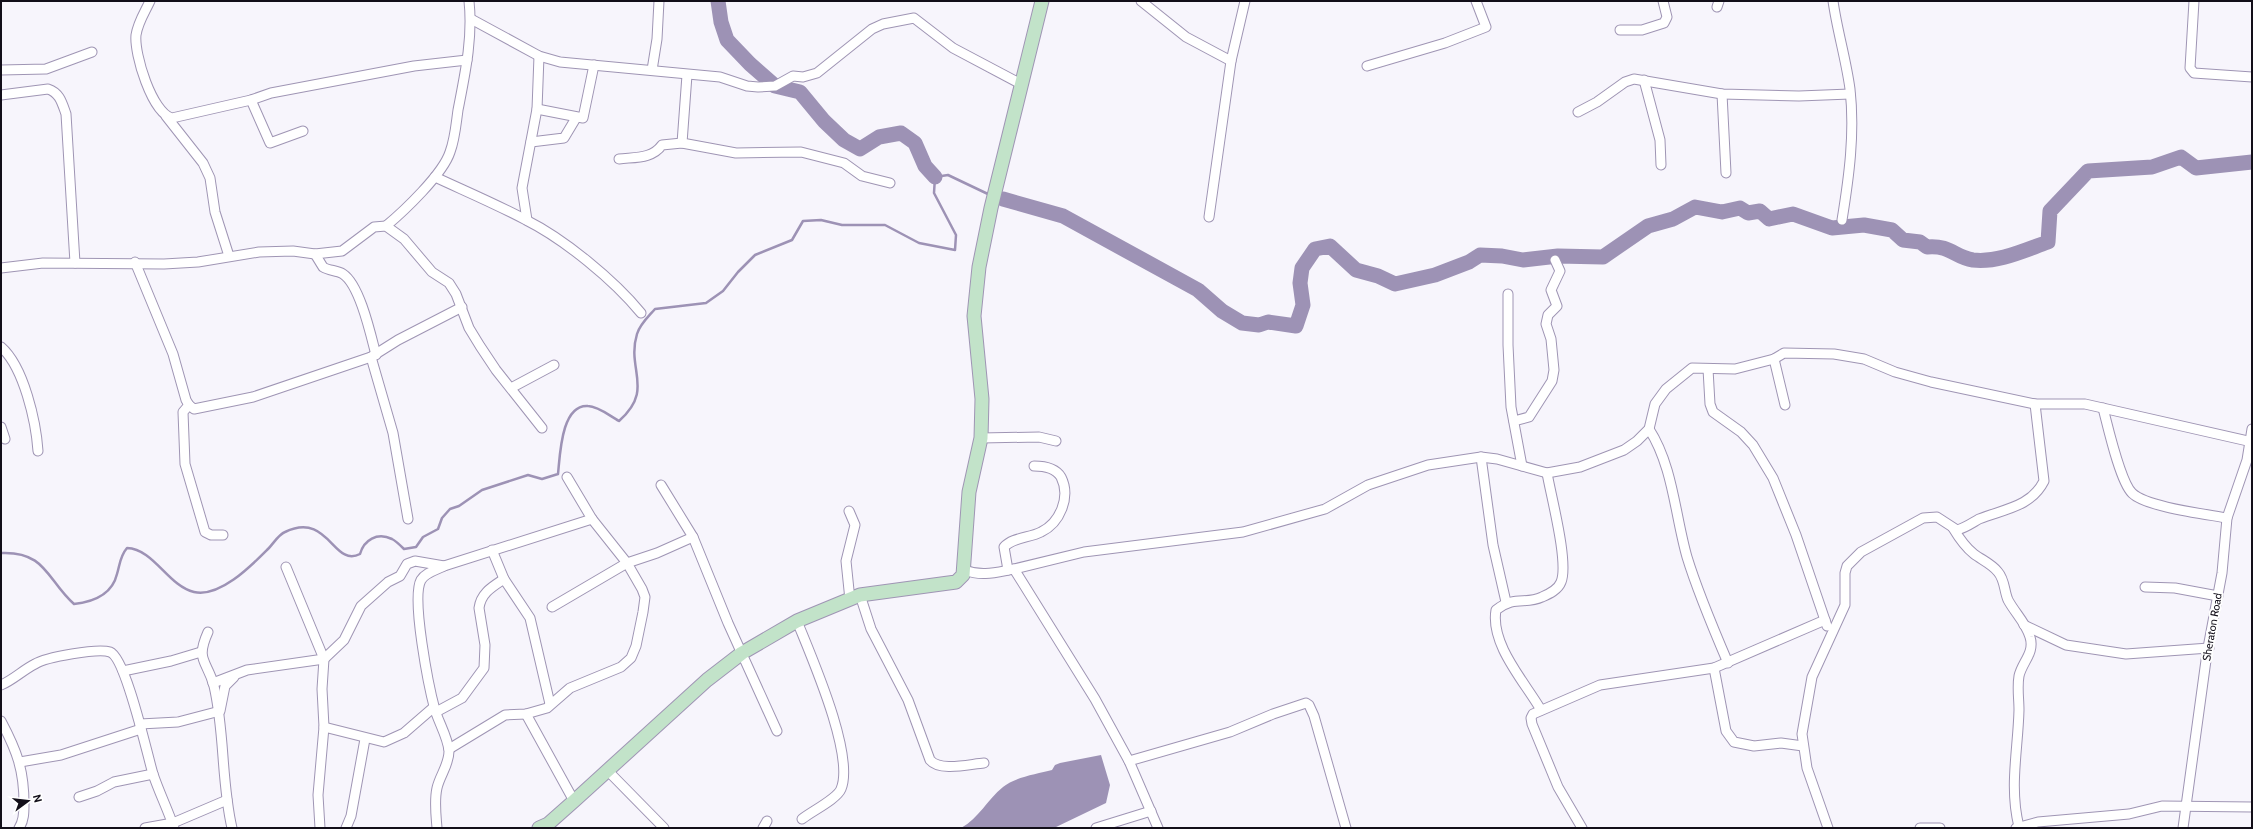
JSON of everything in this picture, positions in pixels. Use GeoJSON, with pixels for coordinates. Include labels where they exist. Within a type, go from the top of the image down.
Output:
{"type":"FeatureCollection","features":[{"type":"Feature","properties":{"kind":"street"},"geometry":{"type":"LineString","coordinates":[[150,1],[138,25],[137,50],[145,82],[161,111],[203,163],[210,178],[215,212],[229,256]]}},
{"type":"Feature","properties":{"kind":"street"},"geometry":{"type":"LineString","coordinates":[[1,268],[43,263],[135,262],[164,264],[198,262],[259,252],[293,251],[315,254],[342,251],[374,227],[386,226],[397,217],[435,177],[450,153],[467,60],[471,19],[469,1]]}},
{"type":"Feature","properties":{"kind":"street"},"geometry":{"type":"LineString","coordinates":[[652,70],[657,39],[659,1]]}},
{"type":"Feature","properties":{"kind":"street"},"geometry":{"type":"LineString","coordinates":[[539,828],[548,824],[707,680],[742,653],[797,621],[855,598],[909,587],[956,582],[963,575],[965,570],[969,492],[981,438],[982,399],[974,316],[979,267],[991,208],[1042,1]]}},
{"type":"Feature","properties":{"kind":"street"},"geometry":{"type":"LineString","coordinates":[[1141,1],[1186,37],[1231,61]]}},
{"type":"Feature","properties":{"kind":"street"},"geometry":{"type":"LineString","coordinates":[[1209,217],[1231,61],[1245,1]]}},
{"type":"Feature","properties":{"kind":"street"},"geometry":{"type":"LineString","coordinates":[[1368,66],[1445,43],[1486,27],[1476,1]]}},
{"type":"Feature","properties":{"kind":"street"},"geometry":{"type":"LineString","coordinates":[[1620,30],[1642,30],[1664,23],[1667,16],[1663,1]]}},
{"type":"Feature","properties":{"kind":"street"},"geometry":{"type":"LineString","coordinates":[[1834,1],[1850,94],[1852,124],[1849,180],[1842,220]]}},
{"type":"Feature","properties":{"kind":"street"},"geometry":{"type":"LineString","coordinates":[[2194,1],[2190,68],[2194,73],[2252,77]]}},
{"type":"Feature","properties":{"kind":"street"},"geometry":{"type":"LineString","coordinates":[[471,19],[539,56],[560,62],[720,77],[747,86],[775,86],[793,76],[803,77],[817,72],[872,29],[883,24],[914,18],[953,48],[1021,84]]}},
{"type":"Feature","properties":{"kind":"street"},"geometry":{"type":"LineString","coordinates":[[1,70],[46,69],[92,52]]}},
{"type":"Feature","properties":{"kind":"street"},"geometry":{"type":"LineString","coordinates":[[527,220],[522,188],[537,109],[539,56]]}},
{"type":"Feature","properties":{"kind":"street"},"geometry":{"type":"LineString","coordinates":[[166,116],[172,118],[251,100],[271,93],[350,78],[467,60]]}},
{"type":"Feature","properties":{"kind":"street"},"geometry":{"type":"LineString","coordinates":[[537,109],[576,118],[584,116],[594,65]]}},
{"type":"Feature","properties":{"kind":"street"},"geometry":{"type":"LineString","coordinates":[[682,143],[687,75]]}},
{"type":"Feature","properties":{"kind":"street"},"geometry":{"type":"LineString","coordinates":[[1578,112],[1597,102],[1625,82],[1634,79],[1672,87],[1722,94],[1799,96],[1850,94]]}},
{"type":"Feature","properties":{"kind":"street"},"geometry":{"type":"LineString","coordinates":[[1644,80],[1660,140],[1662,165]]}},
{"type":"Feature","properties":{"kind":"street"},"geometry":{"type":"LineString","coordinates":[[1,95],[48,89],[55,91],[60,98],[66,114],[75,263]]}},
{"type":"Feature","properties":{"kind":"street"},"geometry":{"type":"LineString","coordinates":[[1722,94],[1726,173]]}},
{"type":"Feature","properties":{"kind":"street"},"geometry":{"type":"LineString","coordinates":[[251,100],[270,143],[303,131]]}},
{"type":"Feature","properties":{"kind":"street"},"geometry":{"type":"LineString","coordinates":[[531,142],[564,138],[576,118]]}},
{"type":"Feature","properties":{"kind":"street"},"geometry":{"type":"LineString","coordinates":[[619,159],[651,155],[657,152],[662,145],[682,143],[736,153],[801,152],[844,164],[862,176],[890,183]]}},
{"type":"Feature","properties":{"kind":"street"},"geometry":{"type":"LineString","coordinates":[[435,177],[527,220],[583,258],[629,299],[641,313]]}},
{"type":"Feature","properties":{"kind":"street"},"geometry":{"type":"LineString","coordinates":[[386,226],[404,238],[432,272],[449,283],[462,307],[469,328],[480,346],[542,428]]}},
{"type":"Feature","properties":{"kind":"street"},"geometry":{"type":"LineString","coordinates":[[315,254],[323,267],[339,271],[348,278],[364,311],[373,356],[392,433],[408,519]]}},
{"type":"Feature","properties":{"kind":"street"},"geometry":{"type":"LineString","coordinates":[[1514,421],[1525,419],[1531,414],[1554,376],[1551,339],[1546,324],[1548,315],[1557,306],[1552,290],[1560,271],[1555,260]]}},
{"type":"Feature","properties":{"kind":"street"},"geometry":{"type":"LineString","coordinates":[[135,262],[173,354],[189,406]]}},
{"type":"Feature","properties":{"kind":"street"},"geometry":{"type":"LineString","coordinates":[[1508,294],[1508,345],[1514,421],[1522,466]]}},
{"type":"Feature","properties":{"kind":"street"},"geometry":{"type":"LineString","coordinates":[[189,406],[194,408],[253,397],[373,356],[398,340],[462,307]]}},
{"type":"Feature","properties":{"kind":"street"},"geometry":{"type":"LineString","coordinates":[[1,347],[24,386],[32,410],[38,451]]}},
{"type":"Feature","properties":{"kind":"street"},"geometry":{"type":"LineString","coordinates":[[965,570],[973,574],[986,575],[1084,552],[1243,532],[1325,509],[1368,485],[1428,465],[1481,458],[1497,459],[1547,473],[1580,467],[1624,450],[1649,429],[1655,404],[1666,389],[1692,368],[1734,370],[1774,360],[1784,353],[1834,354],[1864,359],[1896,372],[1931,382],[2035,404],[2085,404],[2252,442]]}},
{"type":"Feature","properties":{"kind":"street"},"geometry":{"type":"LineString","coordinates":[[1774,360],[1785,405]]}},
{"type":"Feature","properties":{"kind":"street"},"geometry":{"type":"LineString","coordinates":[[511,388],[554,365]]}},
{"type":"Feature","properties":{"kind":"street"},"geometry":{"type":"LineString","coordinates":[[1708,369],[1710,404],[1713,412],[1741,432],[1753,446],[1773,478],[1796,535],[1830,634]]}},
{"type":"Feature","properties":{"kind":"street"},"geometry":{"type":"LineString","coordinates":[[1953,528],[1960,529],[1992,515],[2015,508],[2039,491],[2044,481],[2035,404]]}},
{"type":"Feature","properties":{"kind":"street"},"geometry":{"type":"LineString","coordinates":[[189,406],[183,412],[188,475],[205,532],[211,535],[223,535]]}},
{"type":"Feature","properties":{"kind":"street"},"geometry":{"type":"LineString","coordinates":[[2103,408],[2124,477],[2131,492],[2139,498],[2151,502],[2227,518]]}},
{"type":"Feature","properties":{"kind":"street"},"geometry":{"type":"LineString","coordinates":[[1,427],[5,439]]}},
{"type":"Feature","properties":{"kind":"street"},"geometry":{"type":"LineString","coordinates":[[1649,429],[1660,449],[1690,564],[1728,663]]}},
{"type":"Feature","properties":{"kind":"street","name":"Sheraton Road"},"geometry":{"type":"LineString","coordinates":[[2183,828],[2188,806],[2209,648],[2218,596],[2227,518],[2242,478],[2252,442],[2252,429]]}},
{"type":"Feature","properties":{"kind":"street"},"geometry":{"type":"LineString","coordinates":[[981,438],[1039,437],[1056,441]]}},
{"type":"Feature","properties":{"kind":"street"},"geometry":{"type":"LineString","coordinates":[[1481,458],[1493,545],[1506,602]]}},
{"type":"Feature","properties":{"kind":"street"},"geometry":{"type":"LineString","coordinates":[[1034,466],[1050,468],[1060,476],[1064,491],[1064,503],[1061,512],[1045,530],[1011,542],[1004,547],[1011,569],[1095,699],[1129,760],[1158,828]]}},
{"type":"Feature","properties":{"kind":"street"},"geometry":{"type":"LineString","coordinates":[[1541,710],[1504,652],[1496,632],[1494,621],[1496,610],[1506,602],[1540,598],[1554,591],[1561,583],[1563,572],[1559,534],[1547,473]]}},
{"type":"Feature","properties":{"kind":"street"},"geometry":{"type":"LineString","coordinates":[[449,749],[505,715],[526,714],[547,708],[570,688],[622,667],[631,658],[636,646],[645,597],[627,563],[592,519],[567,477]]}},
{"type":"Feature","properties":{"kind":"street"},"geometry":{"type":"LineString","coordinates":[[661,485],[692,537],[777,731]]}},
{"type":"Feature","properties":{"kind":"street"},"geometry":{"type":"LineString","coordinates":[[849,511],[855,525],[846,561],[855,598],[908,700],[930,760],[935,764],[947,766],[984,763]]}},
{"type":"Feature","properties":{"kind":"street"},"geometry":{"type":"LineString","coordinates":[[1828,828],[1807,768],[1803,746],[1803,723],[1812,677],[1830,634],[1845,605],[1845,573],[1851,559],[1884,538],[1923,518],[1937,517],[1953,528],[1961,541],[1973,553],[2000,573],[2008,599],[2024,624],[2031,646],[2028,658],[2019,675],[2018,686],[2018,710],[2013,784],[2014,809],[2017,828],[2038,822],[2129,814],[2162,806],[2252,807]]}},
{"type":"Feature","properties":{"kind":"street"},"geometry":{"type":"LineString","coordinates":[[437,828],[437,788],[448,760],[449,749],[435,709],[420,621],[419,588],[425,575],[444,566],[492,550],[553,533],[592,519]]}},
{"type":"Feature","properties":{"kind":"street"},"geometry":{"type":"LineString","coordinates":[[552,607],[627,563],[657,553],[692,537]]}},
{"type":"Feature","properties":{"kind":"street"},"geometry":{"type":"LineString","coordinates":[[492,550],[504,579],[530,618],[550,704]]}},
{"type":"Feature","properties":{"kind":"street"},"geometry":{"type":"LineString","coordinates":[[213,683],[248,670],[324,659],[344,640],[362,606],[388,582],[400,576],[407,564],[415,561],[444,566]]}},
{"type":"Feature","properties":{"kind":"street"},"geometry":{"type":"LineString","coordinates":[[286,567],[324,659],[322,689],[324,727],[319,776],[320,828]]}},
{"type":"Feature","properties":{"kind":"street"},"geometry":{"type":"LineString","coordinates":[[324,727],[380,743],[396,738],[435,709],[462,698],[484,668],[485,645],[479,608],[480,602],[484,594],[504,579]]}},
{"type":"Feature","properties":{"kind":"street"},"geometry":{"type":"LineString","coordinates":[[2145,587],[2175,588],[2218,596]]}},
{"type":"Feature","properties":{"kind":"street"},"geometry":{"type":"LineString","coordinates":[[1582,828],[1558,787],[1532,724],[1531,718],[1533,714],[1600,686],[1714,668],[1825,620]]}},
{"type":"Feature","properties":{"kind":"street"},"geometry":{"type":"LineString","coordinates":[[797,621],[822,685],[840,741],[845,767],[839,793],[802,819]]}},
{"type":"Feature","properties":{"kind":"street"},"geometry":{"type":"LineString","coordinates":[[2024,624],[2066,645],[2086,649],[2126,654],[2209,648]]}},
{"type":"Feature","properties":{"kind":"street"},"geometry":{"type":"LineString","coordinates":[[208,632],[201,652],[213,683],[220,711],[227,800],[232,828]]}},
{"type":"Feature","properties":{"kind":"street"},"geometry":{"type":"LineString","coordinates":[[1,684],[36,663],[73,654],[109,652],[119,660],[140,726],[153,774],[173,825]]}},
{"type":"Feature","properties":{"kind":"street"},"geometry":{"type":"LineString","coordinates":[[123,671],[171,661],[201,652]]}},
{"type":"Feature","properties":{"kind":"street"},"geometry":{"type":"LineString","coordinates":[[1714,668],[1726,731],[1734,742],[1754,746],[1781,743],[1803,746]]}},
{"type":"Feature","properties":{"kind":"street"},"geometry":{"type":"LineString","coordinates":[[220,711],[225,686],[237,674]]}},
{"type":"Feature","properties":{"kind":"street"},"geometry":{"type":"LineString","coordinates":[[1129,760],[1230,732],[1273,714],[1306,703],[1310,705],[1314,716],[1346,828]]}},
{"type":"Feature","properties":{"kind":"street"},"geometry":{"type":"LineString","coordinates":[[20,762],[61,755],[140,726],[178,722],[220,711]]}},
{"type":"Feature","properties":{"kind":"street"},"geometry":{"type":"LineString","coordinates":[[526,714],[574,801]]}},
{"type":"Feature","properties":{"kind":"street"},"geometry":{"type":"LineString","coordinates":[[1,721],[4,735],[20,762],[24,779],[24,814],[19,828]]}},
{"type":"Feature","properties":{"kind":"street"},"geometry":{"type":"LineString","coordinates":[[346,828],[351,816],[365,738]]}},
{"type":"Feature","properties":{"kind":"street"},"geometry":{"type":"LineString","coordinates":[[607,770],[638,799],[664,828]]}},
{"type":"Feature","properties":{"kind":"street"},"geometry":{"type":"LineString","coordinates":[[79,797],[97,791],[114,782],[153,774]]}},
{"type":"Feature","properties":{"kind":"street"},"geometry":{"type":"LineString","coordinates":[[145,828],[173,825],[227,800]]}},
{"type":"Feature","properties":{"kind":"street"},"geometry":{"type":"LineString","coordinates":[[1096,828],[1151,811]]}},
{"type":"Feature","properties":{"kind":"street"},"geometry":{"type":"LineString","coordinates":[[1920,828],[1940,828]]}},
{"type":"Feature","properties":{"kind":"shaded area"},"geometry":{"type":"Polygon","coordinates":[[[1101,755],[1110,785],[1106,803],[1054,828],[961,828],[978,814],[997,792],[1008,784],[1026,776],[1052,770],[1055,765],[1060,763],[1101,755]]]}},
{"type":"Feature","properties":{"kind":"waterway"},"geometry":{"type":"LineString","coordinates":[[718,1],[721,22],[727,40],[750,64],[775,86],[800,92],[824,121],[844,140],[860,149],[879,137],[901,133],[915,143],[925,166],[935,177]]}},
{"type":"Feature","properties":{"kind":"waterway"},"geometry":{"type":"LineString","coordinates":[[1003,199],[1063,216],[1198,290],[1222,311],[1242,323],[1259,325],[1268,322],[1296,326],[1303,305],[1300,283],[1302,268],[1315,249],[1330,246],[1356,270],[1378,276],[1395,284],[1435,275],[1469,262],[1480,255],[1502,256],[1523,260],[1558,256],[1603,257],[1648,226],[1673,219],[1695,207],[1722,212],[1740,208],[1748,213],[1760,211],[1769,219],[1793,214],[1832,228],[1864,225],[1892,230],[1903,240],[1920,242],[1927,247],[1947,249],[1973,260],[1992,260],[2048,242],[2050,211],[2088,171],[2152,167],[2181,157],[2196,168],[2252,162]]}},
{"type":"Feature","properties":{"kind":"waterway"},"geometry":{"type":"LineString","coordinates":[[1,553],[16,554],[28,557],[37,562],[74,604],[94,599],[106,592],[111,587],[122,557],[127,548],[137,550],[145,554],[176,583],[194,592],[204,593],[214,590],[235,579],[261,556],[281,535],[285,532],[300,527],[321,533],[343,554],[351,556],[360,554],[368,541],[381,536],[392,539],[404,549],[416,547],[423,537],[438,529],[442,518],[450,509],[459,506],[482,490],[528,475],[542,479],[558,474],[561,444],[567,422],[572,413],[579,408],[592,406],[619,421],[630,410],[638,389],[635,358],[638,330],[655,309],[706,303],[723,291],[738,272],[755,255],[792,240],[803,221],[821,220],[842,225],[885,225],[919,243],[955,250],[956,235],[934,193],[935,177],[948,175],[990,195]]}}]}
